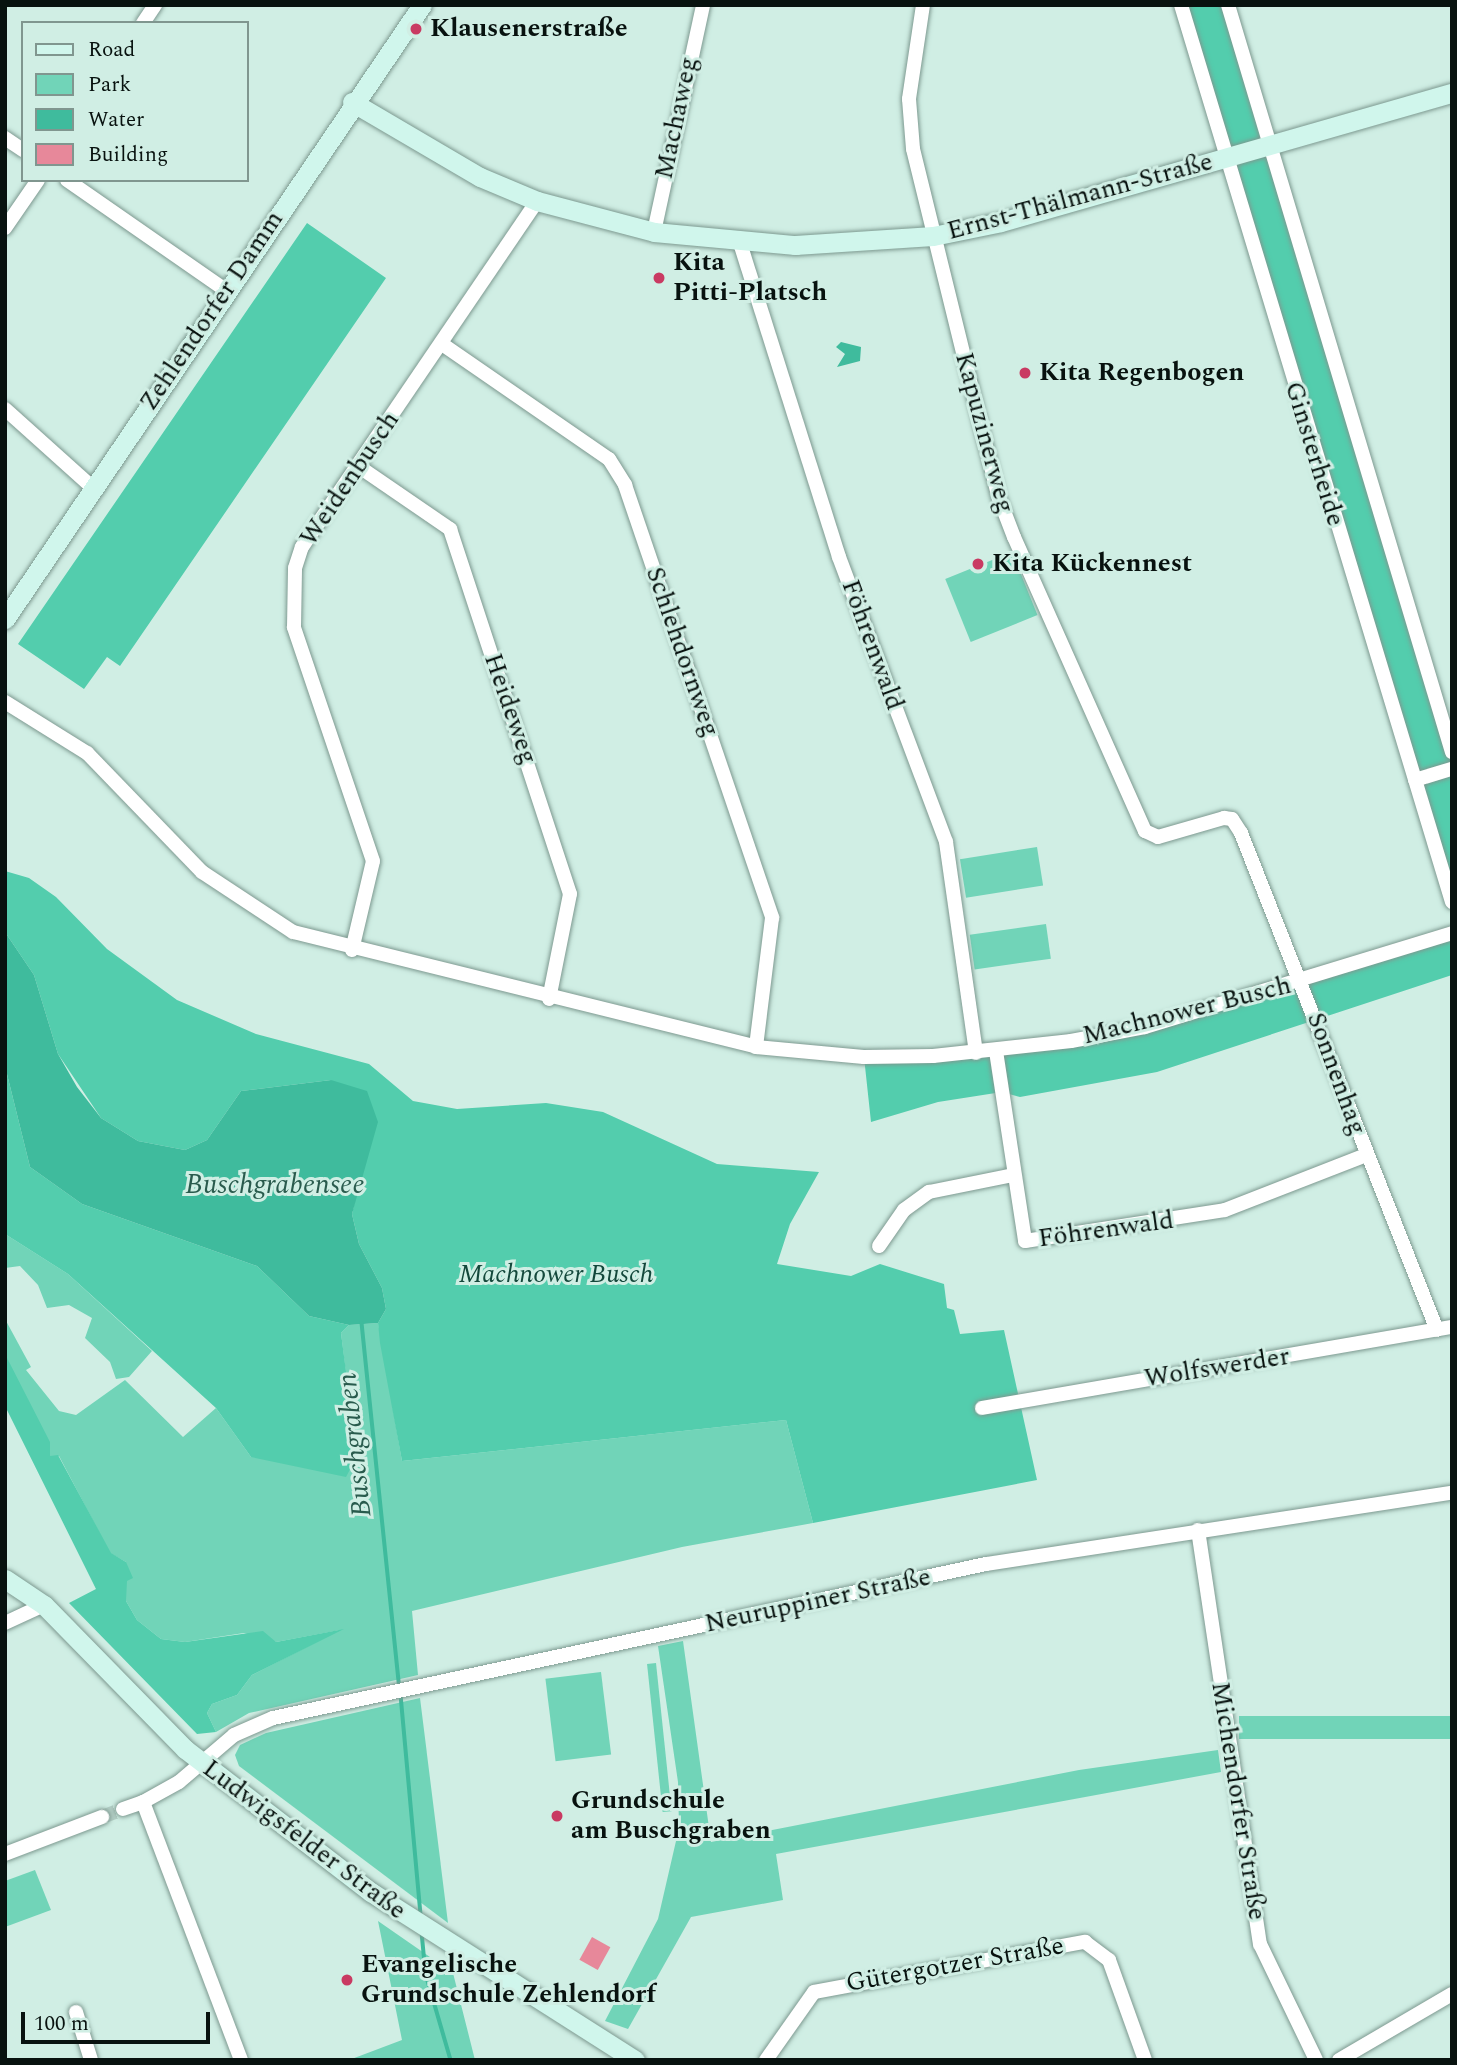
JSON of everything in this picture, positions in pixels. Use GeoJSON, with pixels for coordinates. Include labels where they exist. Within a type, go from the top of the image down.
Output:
{"type":"FeatureCollection","features":[{"type":"Feature","properties":{"kind":"street"},"geometry":{"type":"LineString","coordinates":[[145,21],[155,5]]}},
{"type":"Feature","properties":{"kind":"street","name":"Zehlendorfer Damm"},"geometry":{"type":"LineString","coordinates":[[5,619],[352,102],[422,5]]}},
{"type":"Feature","properties":{"kind":"street","name":"Machaweg"},"geometry":{"type":"LineString","coordinates":[[654,232],[703,5]]}},
{"type":"Feature","properties":{"kind":"street","name":"Kapuzinerweg"},"geometry":{"type":"LineString","coordinates":[[923,5],[910,123],[933,236],[999,498],[1145,831],[1158,837],[1232,819]]}},
{"type":"Feature","properties":{"kind":"street","name":"Ginsterheide"},"geometry":{"type":"LineString","coordinates":[[1181,5],[1452,902]]}},
{"type":"Feature","properties":{"kind":"street","name":"Ginsterheide"},"geometry":{"type":"LineString","coordinates":[[1228,5],[1452,752]]}},
{"type":"Feature","properties":{"kind":"street","name":"Ernst-Thälmann-Straße"},"geometry":{"type":"LineString","coordinates":[[352,102],[480,177],[537,201],[654,232],[740,243],[795,245],[933,236],[1022,217],[1452,93]]}},
{"type":"Feature","properties":{"kind":"street"},"geometry":{"type":"LineString","coordinates":[[5,138],[21,149]]}},
{"type":"Feature","properties":{"kind":"street"},"geometry":{"type":"LineString","coordinates":[[5,228],[37,182]]}},
{"type":"Feature","properties":{"kind":"street"},"geometry":{"type":"LineString","coordinates":[[70,182],[227,291]]}},
{"type":"Feature","properties":{"kind":"street","name":"Weidenbusch"},"geometry":{"type":"LineString","coordinates":[[352,950],[373,862],[294,627],[291,592],[302,547],[537,201]]}},
{"type":"Feature","properties":{"kind":"street","name":"Föhrenwald"},"geometry":{"type":"LineString","coordinates":[[740,243],[848,580],[946,842],[976,1053]]}},
{"type":"Feature","properties":{"kind":"street","name":"Schlehdornweg"},"geometry":{"type":"LineString","coordinates":[[442,344],[609,459],[625,485],[772,918],[756,1047]]}},
{"type":"Feature","properties":{"kind":"street"},"geometry":{"type":"LineString","coordinates":[[5,409],[93,488]]}},
{"type":"Feature","properties":{"kind":"street","name":"Heideweg"},"geometry":{"type":"LineString","coordinates":[[358,466],[450,529],[570,894],[549,999]]}},
{"type":"Feature","properties":{"kind":"street","name":"Machnower Busch"},"geometry":{"type":"LineString","coordinates":[[5,702],[87,753],[202,872],[239,899],[293,932],[352,950],[549,999],[756,1047],[864,1057],[976,1053],[1144,1027],[1302,981],[1452,933]]}},
{"type":"Feature","properties":{"kind":"street"},"geometry":{"type":"LineString","coordinates":[[1415,780],[1452,769]]}},
{"type":"Feature","properties":{"kind":"street","name":"Sonnenhag"},"geometry":{"type":"LineString","coordinates":[[1232,819],[1302,981],[1366,1155],[1445,1329]]}},
{"type":"Feature","properties":{"kind":"street","name":"Föhrenwald"},"geometry":{"type":"LineString","coordinates":[[996,1051],[1025,1241],[1225,1210],[1366,1155]]}},
{"type":"Feature","properties":{"kind":"street"},"geometry":{"type":"LineString","coordinates":[[880,1245],[904,1210],[929,1192],[1013,1175]]}},
{"type":"Feature","properties":{"kind":"street","name":"Wolfswerder"},"geometry":{"type":"LineString","coordinates":[[982,1408],[1445,1329]]}},
{"type":"Feature","properties":{"kind":"street","name":"Neuruppiner Straße"},"geometry":{"type":"LineString","coordinates":[[123,1809],[143,1802],[260,1722],[986,1564],[1452,1493]]}},
{"type":"Feature","properties":{"kind":"street","name":"Michendorfer Straße"},"geometry":{"type":"LineString","coordinates":[[1198,1530],[1260,1944],[1316,2060]]}},
{"type":"Feature","properties":{"kind":"street","name":"Ludwigsfelder Straße"},"geometry":{"type":"LineString","coordinates":[[5,1579],[44,1605],[156,1723],[201,1762],[401,1915],[635,2060]]}},
{"type":"Feature","properties":{"kind":"street"},"geometry":{"type":"LineString","coordinates":[[5,1623],[44,1605]]}},
{"type":"Feature","properties":{"kind":"street"},"geometry":{"type":"LineString","coordinates":[[143,1802],[241,2060]]}},
{"type":"Feature","properties":{"kind":"street"},"geometry":{"type":"LineString","coordinates":[[5,1854],[102,1817]]}},
{"type":"Feature","properties":{"kind":"street","name":"Gütergotzer Straße"},"geometry":{"type":"LineString","coordinates":[[766,2060],[814,1992],[1085,1942],[1109,1960],[1145,2060]]}},
{"type":"Feature","properties":{"kind":"street"},"geometry":{"type":"LineString","coordinates":[[1339,2060],[1452,1994]]}},
{"type":"Feature","properties":{"kind":"street"},"geometry":{"type":"LineString","coordinates":[[76,2012],[91,2060]]}},
{"type":"Feature","properties":{"kind":"green space"},"geometry":{"type":"Polygon","coordinates":[[[1181,5],[1228,5],[1452,752],[1452,902],[1181,5]]]}},
{"type":"Feature","properties":{"kind":"green space"},"geometry":{"type":"Polygon","coordinates":[[[307,223],[386,278],[120,666],[107,657],[84,689],[18,644],[307,223]]]}},
{"type":"Feature","properties":{"kind":"green space"},"geometry":{"type":"Polygon","coordinates":[[[1012,552],[1037,615],[971,642],[945,579],[1012,552]]]}},
{"type":"Feature","properties":{"kind":"green space"},"geometry":{"type":"Polygon","coordinates":[[[1037,847],[1043,886],[966,898],[960,859],[1037,847]]]}},
{"type":"Feature","properties":{"kind":"green space","name":"Machnower Busch"},"geometry":{"type":"Polygon","coordinates":[[[5,871],[29,878],[56,897],[107,949],[177,1000],[256,1034],[369,1064],[413,1101],[457,1109],[546,1103],[603,1112],[717,1164],[819,1172],[790,1224],[777,1264],[851,1276],[880,1264],[944,1284],[947,1308],[954,1310],[960,1334],[1004,1330],[1037,1480],[813,1523],[786,1420],[402,1461],[380,1343],[378,1323],[386,1309],[382,1288],[359,1244],[352,1214],[361,1173],[331,1080],[241,1091],[207,1140],[185,1150],[138,1141],[101,1118],[58,1054],[34,975],[5,932],[5,871]]]}},
{"type":"Feature","properties":{"kind":"green space"},"geometry":{"type":"Polygon","coordinates":[[[1046,924],[1051,959],[975,969],[970,935],[1046,924]]]}},
{"type":"Feature","properties":{"kind":"green space"},"geometry":{"type":"Polygon","coordinates":[[[1452,933],[1452,975],[1157,1072],[1020,1097],[1002,1092],[938,1102],[871,1122],[864,1057],[1071,1041],[1452,933]]]}},
{"type":"Feature","properties":{"kind":"green space"},"geometry":{"type":"Polygon","coordinates":[[[5,1066],[30,1167],[82,1204],[257,1266],[309,1316],[349,1325],[341,1333],[357,1456],[346,1477],[251,1457],[216,1408],[68,1274],[5,1234],[5,1066]]]}},
{"type":"Feature","properties":{"kind":"green space"},"geometry":{"type":"Polygon","coordinates":[[[5,1234],[68,1274],[152,1351],[129,1377],[116,1379],[110,1362],[85,1338],[92,1318],[69,1305],[47,1308],[38,1285],[20,1266],[5,1268],[5,1234]]]}},
{"type":"Feature","properties":{"kind":"green space"},"geometry":{"type":"Polygon","coordinates":[[[5,1319],[31,1367],[26,1370],[59,1411],[76,1415],[125,1380],[183,1437],[216,1408],[251,1457],[356,1456],[341,1333],[349,1325],[378,1323],[402,1461],[786,1420],[813,1523],[682,1547],[412,1611],[418,1675],[249,1713],[216,1732],[207,1713],[212,1704],[237,1695],[252,1675],[340,1630],[276,1642],[244,1633],[185,1642],[161,1639],[137,1620],[126,1601],[126,1562],[110,1553],[59,1456],[50,1456],[5,1354],[5,1319]]]}},
{"type":"Feature","properties":{"kind":"green space"},"geometry":{"type":"Polygon","coordinates":[[[5,1354],[50,1442],[50,1456],[58,1455],[111,1553],[126,1562],[133,1578],[127,1581],[126,1601],[137,1620],[161,1639],[185,1642],[263,1631],[276,1642],[344,1629],[252,1675],[237,1695],[212,1704],[207,1713],[216,1732],[197,1734],[69,1603],[96,1589],[5,1406],[5,1354]]]}},
{"type":"Feature","properties":{"kind":"green space"},"geometry":{"type":"Polygon","coordinates":[[[683,1641],[711,1842],[1079,1770],[1218,1750],[1221,1772],[776,1854],[783,1900],[691,1917],[628,2029],[605,2021],[658,1919],[679,1828],[678,1782],[658,1646],[683,1641]]]}},
{"type":"Feature","properties":{"kind":"green space"},"geometry":{"type":"Polygon","coordinates":[[[656,1663],[672,1811],[663,1812],[647,1664],[656,1663]]]}},
{"type":"Feature","properties":{"kind":"green space"},"geometry":{"type":"Polygon","coordinates":[[[601,1672],[611,1754],[556,1761],[545,1679],[601,1672]]]}},
{"type":"Feature","properties":{"kind":"green space"},"geometry":{"type":"Polygon","coordinates":[[[420,1698],[448,1923],[239,1766],[235,1755],[240,1745],[266,1733],[420,1698]]]}},
{"type":"Feature","properties":{"kind":"green space"},"geometry":{"type":"Polygon","coordinates":[[[1239,1716],[1452,1716],[1452,1739],[1239,1739],[1239,1716]]]}},
{"type":"Feature","properties":{"kind":"green space"},"geometry":{"type":"Polygon","coordinates":[[[35,1870],[51,1910],[5,1927],[5,1881],[35,1870]]]}},
{"type":"Feature","properties":{"kind":"green space"},"geometry":{"type":"Polygon","coordinates":[[[378,1921],[453,1973],[475,2060],[349,2060],[402,2040],[378,1921]]]}},
{"type":"Feature","properties":{"kind":"water"},"geometry":{"type":"Polygon","coordinates":[[[841,342],[861,347],[860,361],[837,367],[845,354],[836,347],[841,342]]]}},
{"type":"Feature","properties":{"kind":"water","name":"Buschgrabensee"},"geometry":{"type":"Polygon","coordinates":[[[5,932],[34,975],[58,1054],[77,1087],[101,1118],[138,1141],[185,1150],[207,1140],[241,1091],[331,1080],[367,1091],[378,1122],[352,1214],[359,1244],[382,1288],[386,1309],[378,1323],[349,1325],[309,1316],[257,1266],[82,1204],[30,1167],[5,1066],[5,932]]]}},
{"type":"Feature","properties":{"kind":"building"},"geometry":{"type":"Polygon","coordinates":[[[592,1937],[610,1947],[598,1970],[579,1960],[592,1937]]]}},
{"type":"Feature","properties":{"kind":"waterway","name":"Buschgraben"},"geometry":{"type":"LineString","coordinates":[[362,1323],[400,1688]]}},
{"type":"Feature","properties":{"kind":"waterway","name":"Buschgraben"},"geometry":{"type":"LineString","coordinates":[[401,1695],[421,1914]]}},
{"type":"Feature","properties":{"kind":"waterway","name":"Buschgraben"},"geometry":{"type":"LineString","coordinates":[[422,1932],[426,1974],[451,2060]]}},
{"type":"Feature","properties":{"kind":"tunnel"},"geometry":{"type":"LineString","coordinates":[[102,1817],[123,1809]]}},
{"type":"Feature","properties":{"kind":"place","name":"Klausenerstraße"},"geometry":{"type":"Point","coordinates":[416,29]}},
{"type":"Feature","properties":{"kind":"place","name":"Kita Pitti-Platsch"},"geometry":{"type":"Point","coordinates":[659,278]}},
{"type":"Feature","properties":{"kind":"place","name":"Kita Regenbogen"},"geometry":{"type":"Point","coordinates":[1025,373]}},
{"type":"Feature","properties":{"kind":"place","name":"Kita Kückennest"},"geometry":{"type":"Point","coordinates":[978,564]}},
{"type":"Feature","properties":{"kind":"place","name":"Grundschule am Buschgraben"},"geometry":{"type":"Point","coordinates":[557,1816]}},
{"type":"Feature","properties":{"kind":"place","name":"Evangelische Grundschule Zehlendorf"},"geometry":{"type":"Point","coordinates":[347,1980]}}]}
